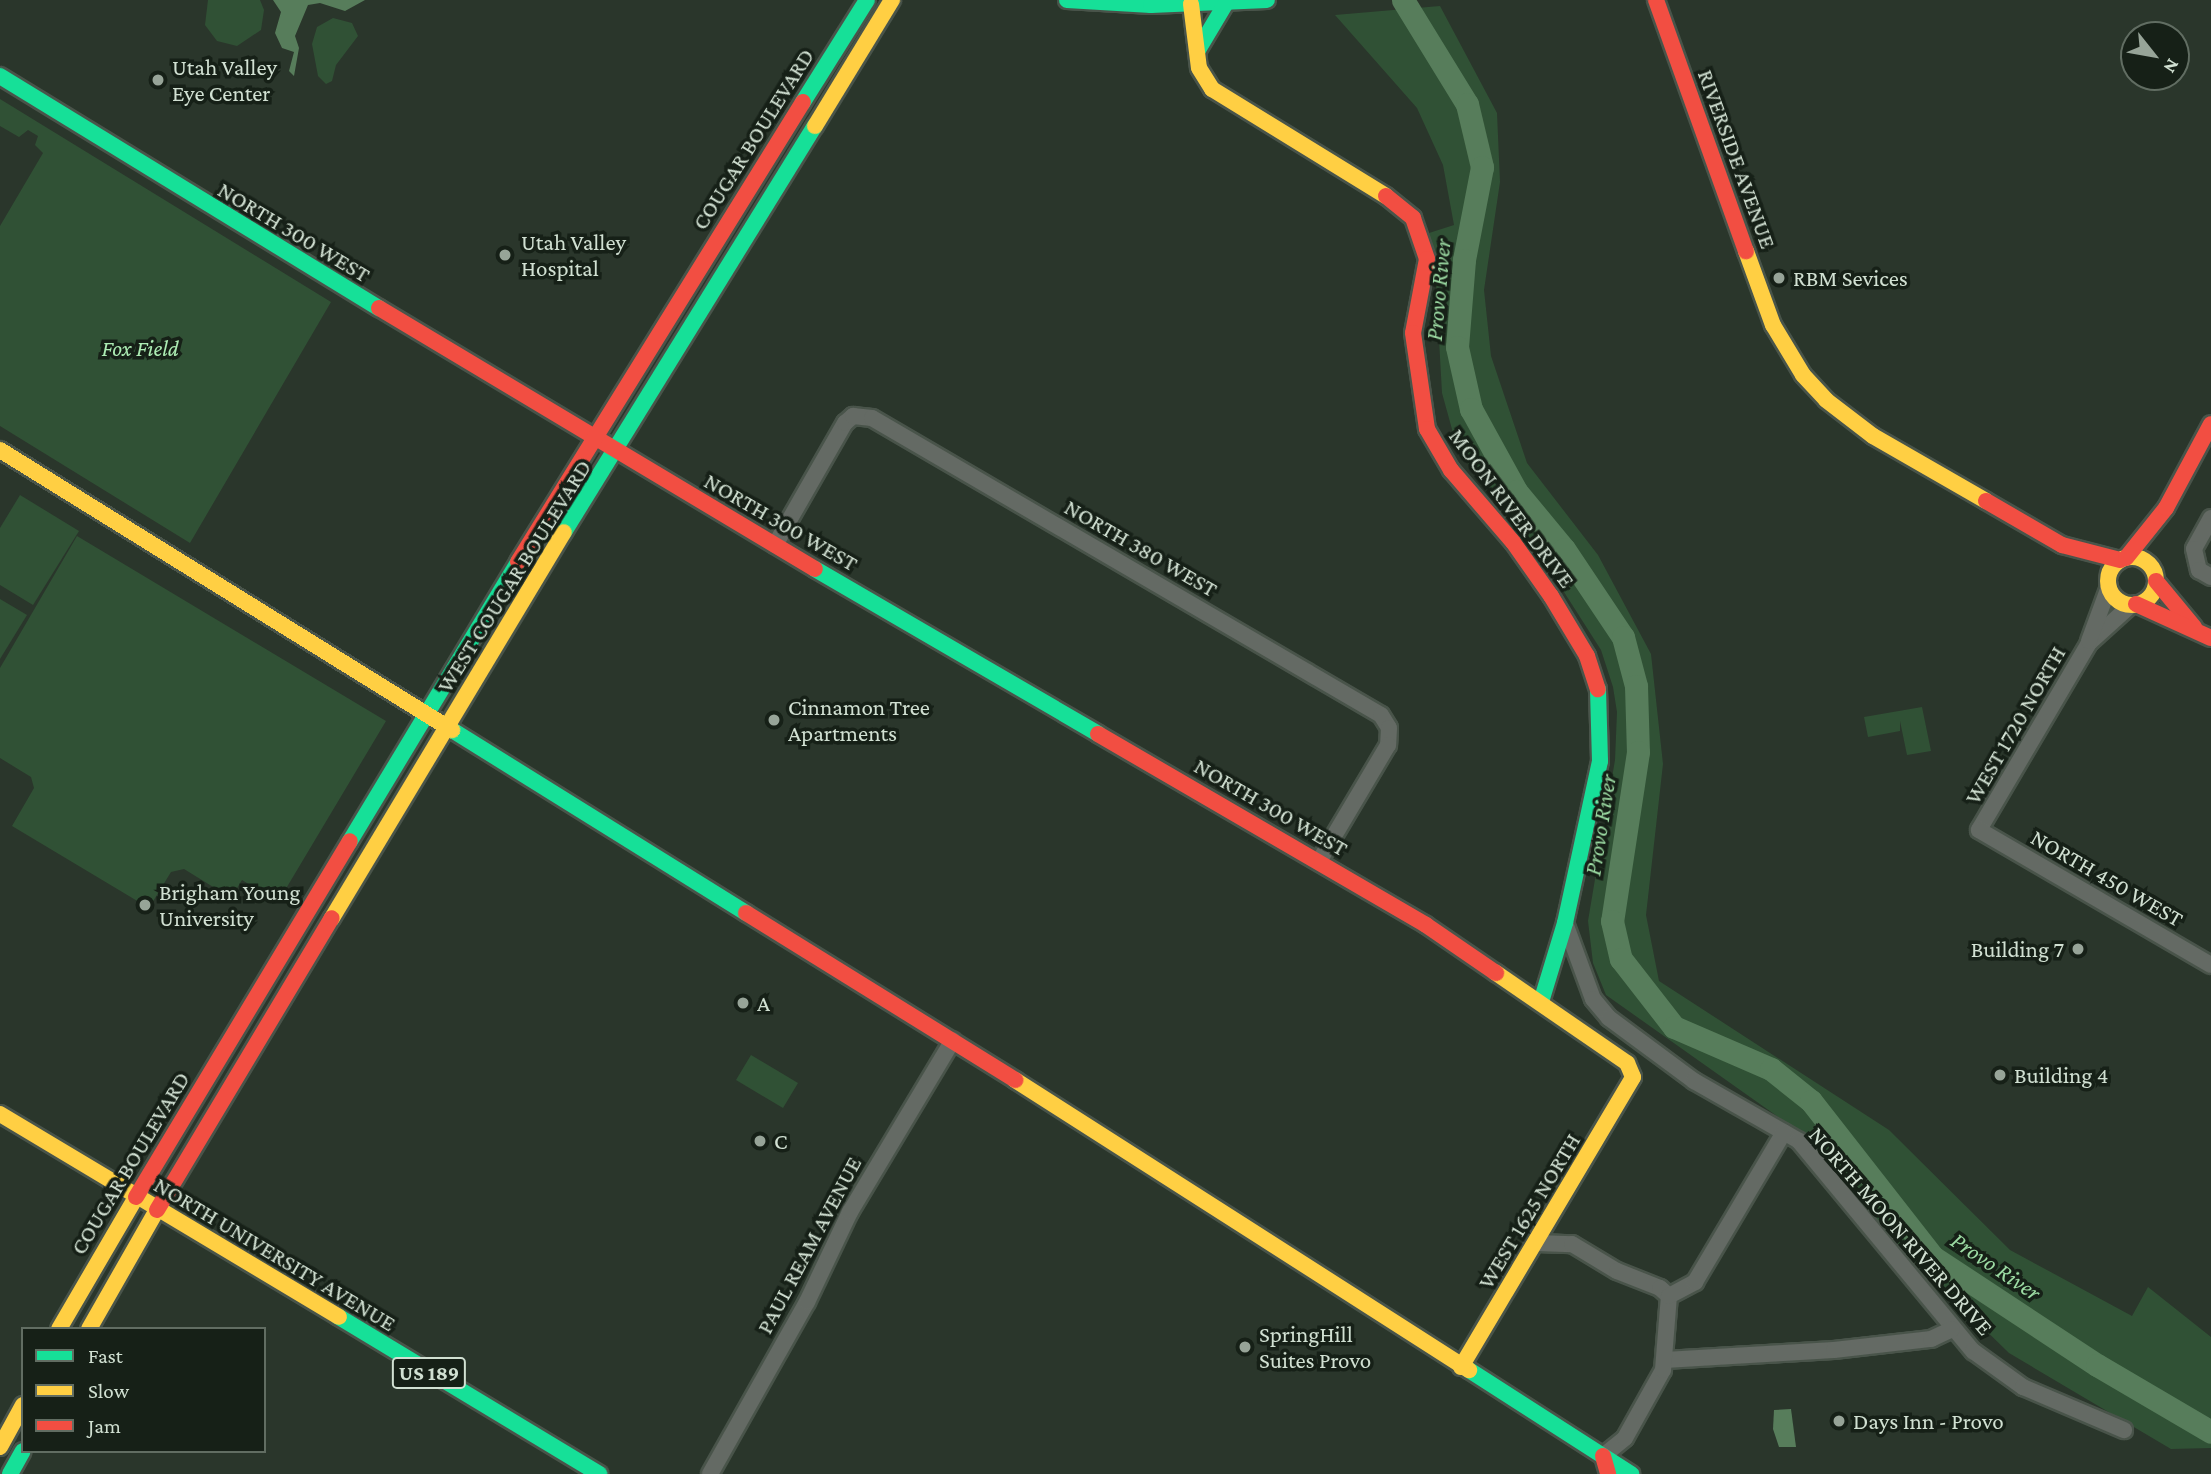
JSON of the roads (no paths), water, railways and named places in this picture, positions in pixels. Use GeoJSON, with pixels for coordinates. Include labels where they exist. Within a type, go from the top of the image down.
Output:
{"type":"FeatureCollection","features":[{"type":"Feature","properties":{"kind":"main road","name":"COUGAR BOULEVARD"},"geometry":{"type":"LineString","coordinates":[[678,302],[867,0]]}},
{"type":"Feature","properties":{"kind":"main road","name":"COUGAR BOULEVARD"},"geometry":{"type":"LineString","coordinates":[[774,195],[892,0]]}},
{"type":"Feature","properties":{"kind":"main road"},"geometry":{"type":"LineString","coordinates":[[1067,0],[1226,3],[1267,0]]}},
{"type":"Feature","properties":{"kind":"main road","name":"RIVERSIDE AVENUE"},"geometry":{"type":"LineString","coordinates":[[1656,0],[1773,325],[1798,367],[1826,400],[1874,436],[2062,545]]}},
{"type":"Feature","properties":{"kind":"main road","name":"MOON RIVER DRIVE"},"geometry":{"type":"LineString","coordinates":[[1192,2],[1199,68],[1223,98],[1399,203],[1422,237],[1426,270],[1413,333],[1427,429],[1451,470],[1513,542],[1551,596],[1587,656],[1601,694],[1600,761],[1565,923]]}},
{"type":"Feature","properties":{"kind":"main road"},"geometry":{"type":"LineString","coordinates":[[1198,50],[1226,3]]}},
{"type":"Feature","properties":{"kind":"main road","name":"NORTH 300 WEST"},"geometry":{"type":"LineString","coordinates":[[0,76],[592,439],[1319,861],[1541,1002],[1620,1056],[1632,1068],[1633,1077]]}},
{"type":"Feature","properties":{"kind":"main road","name":"WEST COUGAR BOULEVARD"},"geometry":{"type":"LineString","coordinates":[[293,980],[774,195]]}},
{"type":"Feature","properties":{"kind":"main road","name":"WEST COUGAR BOULEVARD"},"geometry":{"type":"LineString","coordinates":[[244,1022],[422,711],[495,606],[592,439],[678,302]]}},
{"type":"Feature","properties":{"kind":"main road"},"geometry":{"type":"LineString","coordinates":[[2109,585],[2123,559],[2165,508],[2211,424]]}},
{"type":"Feature","properties":{"kind":"main road"},"geometry":{"type":"LineString","coordinates":[[0,450],[953,1040],[1631,1474]]}},
{"type":"Feature","properties":{"kind":"main road"},"geometry":{"type":"LineString","coordinates":[[2134,604],[2151,596],[2156,578],[2165,508]]}},
{"type":"Feature","properties":{"kind":"main road"},"geometry":{"type":"LineString","coordinates":[[2062,545],[2123,559],[2144,559],[2194,627]]}},
{"type":"Feature","properties":{"kind":"main road"},"geometry":{"type":"LineString","coordinates":[[2062,545],[2109,585],[2119,600],[2194,627],[2211,638]]}},
{"type":"Feature","properties":{"kind":"main road"},"geometry":{"type":"LineString","coordinates":[[1541,1002],[1565,923]]}},
{"type":"Feature","properties":{"kind":"main road","name":"COUGAR BOULEVARD"},"geometry":{"type":"LineString","coordinates":[[91,1327],[293,980]]}},
{"type":"Feature","properties":{"kind":"main road","name":"COUGAR BOULEVARD"},"geometry":{"type":"LineString","coordinates":[[60,1327],[244,1022]]}},
{"type":"Feature","properties":{"kind":"main road","name":"WEST 1625 NORTH"},"geometry":{"type":"LineString","coordinates":[[1461,1367],[1633,1077]]}},
{"type":"Feature","properties":{"kind":"main road","name":"NORTH UNIVERSITY AVENUE"},"geometry":{"type":"LineString","coordinates":[[0,1114],[599,1474]]}},
{"type":"Feature","properties":{"kind":"main road"},"geometry":{"type":"LineString","coordinates":[[0,1447],[21,1409]]}},
{"type":"Feature","properties":{"kind":"main road"},"geometry":{"type":"LineString","coordinates":[[10,1474],[22,1453]]}},
{"type":"Feature","properties":{"kind":"main road"},"geometry":{"type":"LineString","coordinates":[[1603,1456],[1608,1474]]}},
{"type":"Feature","properties":{"kind":"street","name":"NORTH 380 WEST"},"geometry":{"type":"LineString","coordinates":[[775,545],[838,433],[853,416],[872,418],[1375,710],[1386,720],[1390,737],[1385,754],[1319,861]]}},
{"type":"Feature","properties":{"kind":"street"},"geometry":{"type":"LineString","coordinates":[[2211,518],[2194,549],[2199,570],[2211,577]]}},
{"type":"Feature","properties":{"kind":"street","name":"WEST 1720 NORTH"},"geometry":{"type":"LineString","coordinates":[[1979,830],[2089,643],[2109,585]]}},
{"type":"Feature","properties":{"kind":"street","name":"WEST 1720 NORTH"},"geometry":{"type":"LineString","coordinates":[[2089,643],[2134,604]]}},
{"type":"Feature","properties":{"kind":"street","name":"NORTH 450 WEST"},"geometry":{"type":"LineString","coordinates":[[1979,830],[2211,965]]}},
{"type":"Feature","properties":{"kind":"street","name":"NORTH MOON RIVER DRIVE"},"geometry":{"type":"LineString","coordinates":[[1565,923],[1593,999],[1609,1018],[1720,1094],[1799,1141],[1952,1329],[1986,1362],[2023,1387],[2124,1430]]}},
{"type":"Feature","properties":{"kind":"street","name":"PAUL REAM AVENUE"},"geometry":{"type":"LineString","coordinates":[[710,1474],[807,1302],[850,1212],[953,1040]]}},
{"type":"Feature","properties":{"kind":"street"},"geometry":{"type":"LineString","coordinates":[[1669,1296],[1695,1282],[1784,1132]]}},
{"type":"Feature","properties":{"kind":"street"},"geometry":{"type":"LineString","coordinates":[[1537,1242],[1572,1244],[1617,1272],[1660,1288],[1669,1296]]}},
{"type":"Feature","properties":{"kind":"street"},"geometry":{"type":"LineString","coordinates":[[1603,1456],[1625,1438],[1665,1360],[1669,1296]]}},
{"type":"Feature","properties":{"kind":"street"},"geometry":{"type":"LineString","coordinates":[[1665,1360],[1834,1350],[1931,1339],[1952,1329]]}},
{"type":"Feature","properties":{"kind":"waterway","name":"Provo River"},"geometry":{"type":"LineString","coordinates":[[1403,0],[1467,104],[1482,167],[1464,260],[1457,347],[1471,409],[1516,491],[1564,549],[1623,637],[1636,686],[1638,752],[1612,921],[1621,959],[1674,1027],[1771,1069],[1811,1101],[1933,1257],[2097,1365],[2211,1432]]}},
{"type":"Feature","properties":{"kind":"place","name":"Utah Valley Eye Center"},"geometry":{"type":"Point","coordinates":[158,80]}},
{"type":"Feature","properties":{"kind":"place","name":"Utah Valley Hospital"},"geometry":{"type":"Point","coordinates":[505,255]}},
{"type":"Feature","properties":{"kind":"place","name":"RBM Sevices"},"geometry":{"type":"Point","coordinates":[1779,278]}},
{"type":"Feature","properties":{"kind":"place","name":"Cinnamon Tree Apartments"},"geometry":{"type":"Point","coordinates":[774,720]}},
{"type":"Feature","properties":{"kind":"place","name":"Brigham Young University"},"geometry":{"type":"Point","coordinates":[145,905]}},
{"type":"Feature","properties":{"kind":"place","name":"Building 7"},"geometry":{"type":"Point","coordinates":[2078,949]}},
{"type":"Feature","properties":{"kind":"place","name":"A"},"geometry":{"type":"Point","coordinates":[743,1003]}},
{"type":"Feature","properties":{"kind":"place","name":"Building 4"},"geometry":{"type":"Point","coordinates":[2000,1075]}},
{"type":"Feature","properties":{"kind":"place","name":"C"},"geometry":{"type":"Point","coordinates":[760,1141]}},
{"type":"Feature","properties":{"kind":"place","name":"SpringHill Suites Provo"},"geometry":{"type":"Point","coordinates":[1245,1347]}},
{"type":"Feature","properties":{"kind":"place","name":"Days Inn - Provo"},"geometry":{"type":"Point","coordinates":[1839,1421]}},
{"type":"Feature","properties":{"kind":"park label","name":"Fox Field"},"geometry":{"type":"Point","coordinates":[140,348]}}]}
